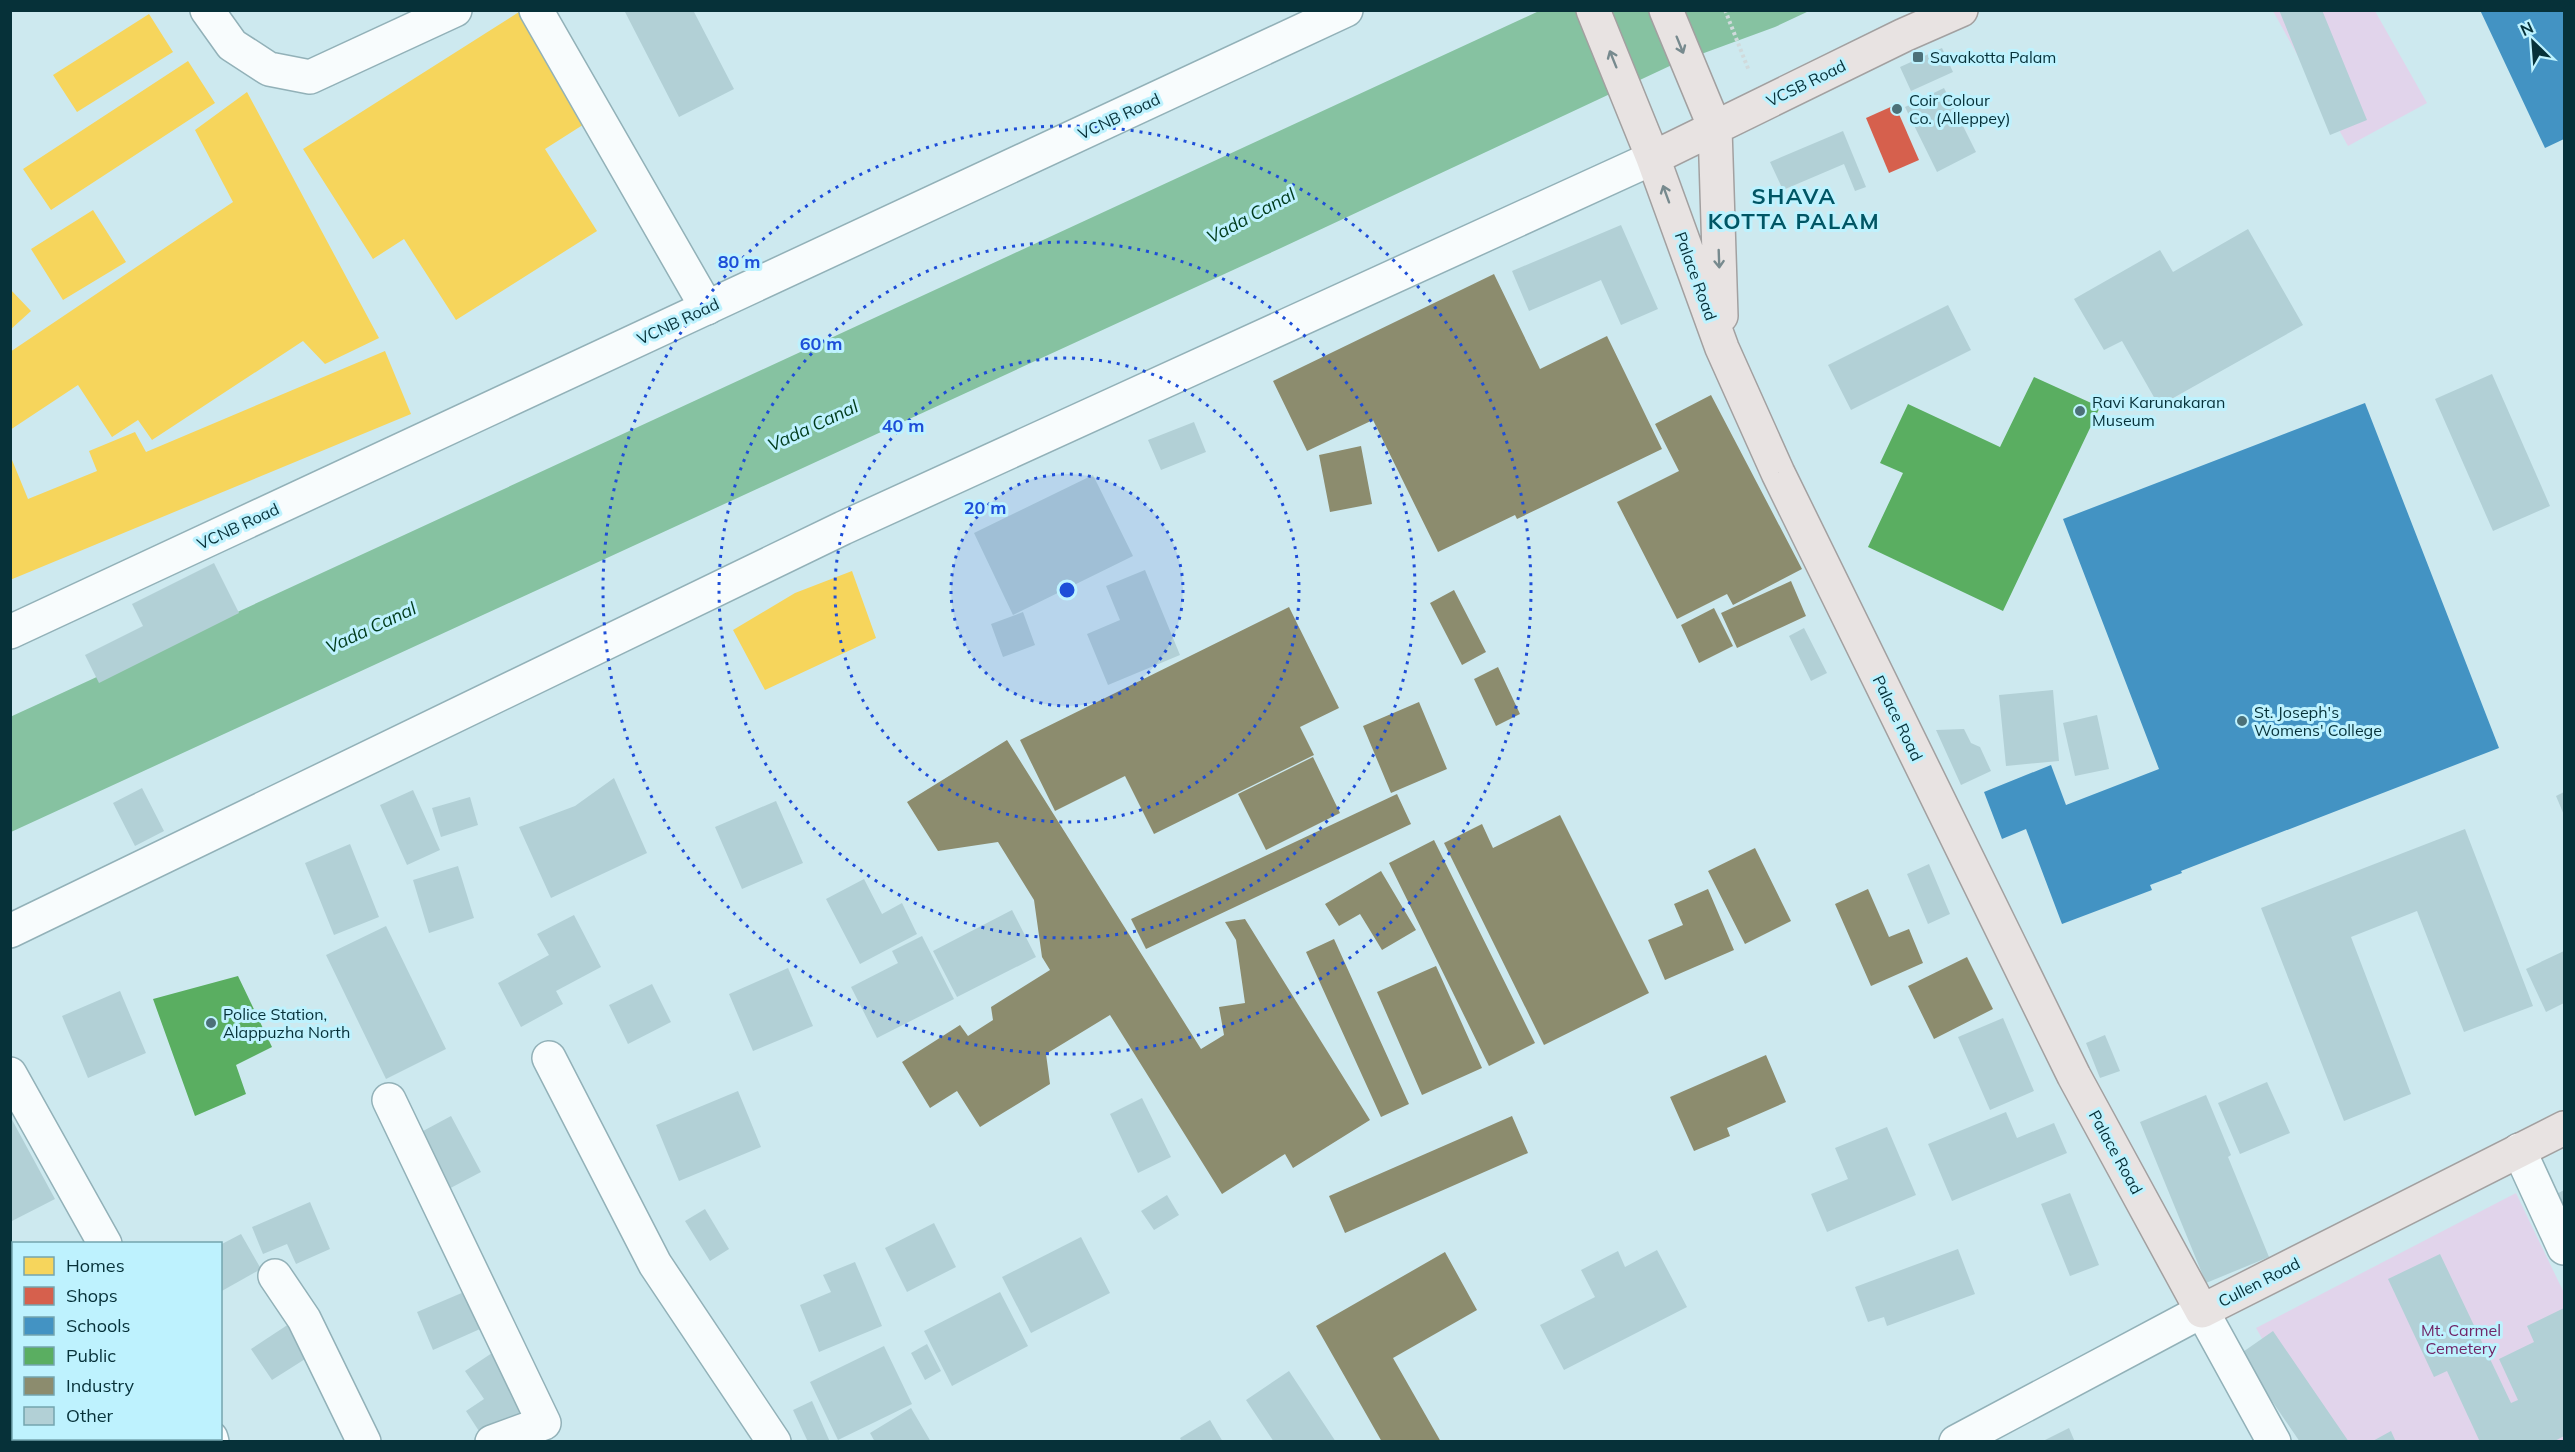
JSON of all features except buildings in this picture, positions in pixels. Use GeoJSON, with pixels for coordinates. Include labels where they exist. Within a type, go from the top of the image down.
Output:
{"type":"FeatureCollection","features":[{"type":"Feature","properties":{"kind":"main road"},"geometry":{"type":"LineString","coordinates":[[207,10],[232,45],[269,69],[310,76],[455,10]]}},
{"type":"Feature","properties":{"kind":"main road"},"geometry":{"type":"LineString","coordinates":[[536,10],[707,308]]}},
{"type":"Feature","properties":{"kind":"main road","name":"VCNB Road"},"geometry":{"type":"LineString","coordinates":[[10,632],[1346,10]]}},
{"type":"Feature","properties":{"kind":"main road","name":"Palace Road"},"geometry":{"type":"LineString","coordinates":[[1593,10],[1653,158],[1722,348],[1778,473],[2069,1066],[2202,1311]]}},
{"type":"Feature","properties":{"kind":"main road"},"geometry":{"type":"LineString","coordinates":[[1666,10],[1714,128],[1722,348]]}},
{"type":"Feature","properties":{"kind":"main road","name":"VCSB Road"},"geometry":{"type":"LineString","coordinates":[[1653,158],[1904,35],[1961,10]]}},
{"type":"Feature","properties":{"kind":"main road"},"geometry":{"type":"LineString","coordinates":[[10,931],[843,528],[1653,158]]}},
{"type":"Feature","properties":{"kind":"main road"},"geometry":{"type":"LineString","coordinates":[[549,1058],[655,1264],[774,1442]]}},
{"type":"Feature","properties":{"kind":"main road"},"geometry":{"type":"LineString","coordinates":[[10,1074],[104,1242]]}},
{"type":"Feature","properties":{"kind":"main road"},"geometry":{"type":"LineString","coordinates":[[389,1100],[544,1423],[492,1442]]}},
{"type":"Feature","properties":{"kind":"main road","name":"Cullen Road"},"geometry":{"type":"LineString","coordinates":[[1956,1442],[2202,1311],[2565,1128]]}},
{"type":"Feature","properties":{"kind":"main road"},"geometry":{"type":"LineString","coordinates":[[2519,1150],[2565,1248]]}},
{"type":"Feature","properties":{"kind":"main road"},"geometry":{"type":"LineString","coordinates":[[275,1276],[304,1319],[364,1442]]}},
{"type":"Feature","properties":{"kind":"main road"},"geometry":{"type":"LineString","coordinates":[[2202,1311],[2274,1442]]}},
{"type":"Feature","properties":{"kind":"path"},"geometry":{"type":"LineString","coordinates":[[1725,10],[1743,56]]}},
{"type":"Feature","properties":{"kind":"green space"},"geometry":{"type":"Polygon","coordinates":[[[2273,11],[2375,11],[2427,103],[2348,146],[2273,11]]]}},
{"type":"Feature","properties":{"kind":"green space","name":"Mt. Carmel Cemetery"},"geometry":{"type":"Polygon","coordinates":[[[2516,1193],[2564,1293],[2564,1441],[2321,1441],[2256,1328],[2516,1193]]]}},
{"type":"Feature","properties":{"kind":"water","name":"Vada Canal"},"geometry":{"type":"Polygon","coordinates":[[[1539,11],[1809,11],[1775,27],[1674,64],[1281,248],[11,832],[10,717],[1539,11]]]}},
{"type":"Feature","properties":{"kind":"place","name":"Savakotta Palam"},"geometry":{"type":"Point","coordinates":[1918,57]}},
{"type":"Feature","properties":{"kind":"place","name":"Coir Colour Co. (Alleppey)"},"geometry":{"type":"Point","coordinates":[1897,109]}},
{"type":"Feature","properties":{"kind":"place","name":"Ravi Karunakaran Museum"},"geometry":{"type":"Point","coordinates":[2080,411]}},
{"type":"Feature","properties":{"kind":"place","name":"St. Joseph's Womens' College"},"geometry":{"type":"Point","coordinates":[2242,721]}},
{"type":"Feature","properties":{"kind":"place","name":"Police Station, Alappuzha North"},"geometry":{"type":"Point","coordinates":[211,1023]}},
{"type":"Feature","properties":{"kind":"district","name":"SHAVA KOTTA PALAM"},"geometry":{"type":"Point","coordinates":[1794,208]}}]}
